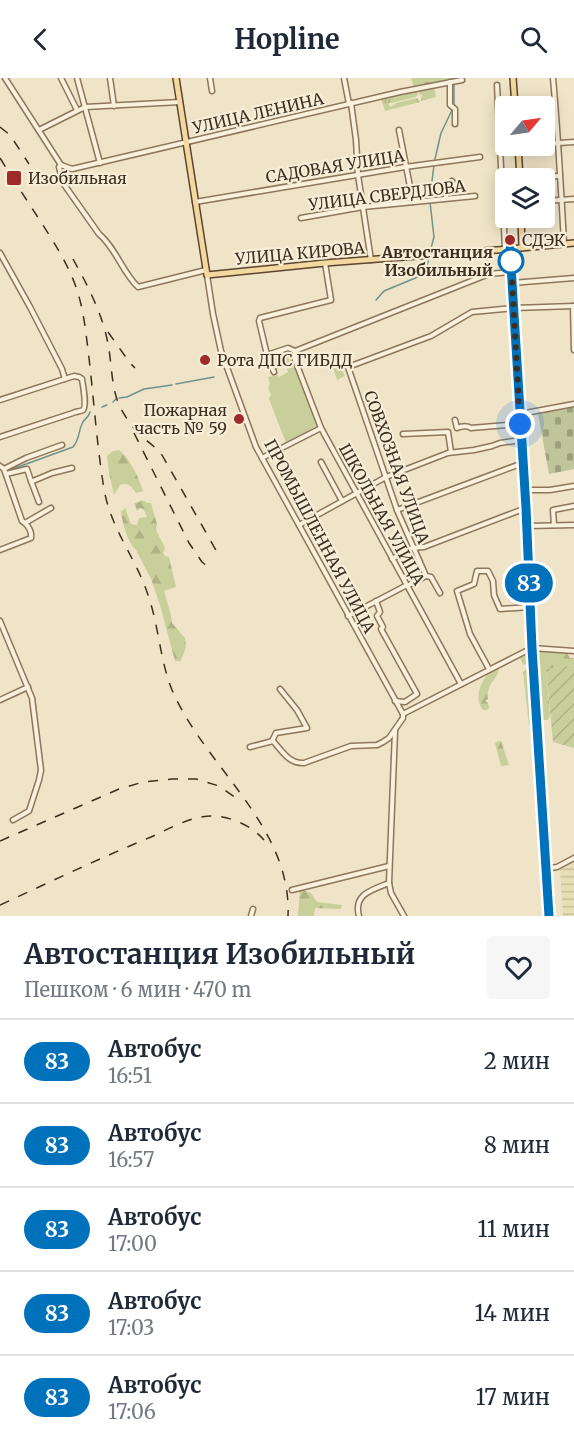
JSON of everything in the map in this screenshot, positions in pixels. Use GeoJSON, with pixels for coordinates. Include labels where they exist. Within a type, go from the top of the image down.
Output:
{"type":"FeatureCollection","features":[{"type":"Feature","properties":{"kind":"main road","name":"ПРОМЫШЛЕННАЯ УЛИЦА"},"geometry":{"type":"LineString","coordinates":[[176,78],[206,273]]}},
{"type":"Feature","properties":{"kind":"main road"},"geometry":{"type":"LineString","coordinates":[[513,78],[514,96]]}},
{"type":"Feature","properties":{"kind":"main road"},"geometry":{"type":"LineString","coordinates":[[521,228],[522,248]]}},
{"type":"Feature","properties":{"kind":"main road","name":"УЛИЦА КИРОВА"},"geometry":{"type":"LineString","coordinates":[[206,273],[574,243]]}},
{"type":"Feature","properties":{"kind":"main road"},"geometry":{"type":"LineString","coordinates":[[508,249],[514,308],[525,490],[532,648]]}},
{"type":"Feature","properties":{"kind":"street"},"geometry":{"type":"LineString","coordinates":[[5,78],[62,165]]}},
{"type":"Feature","properties":{"kind":"street"},"geometry":{"type":"LineString","coordinates":[[61,78],[77,110]]}},
{"type":"Feature","properties":{"kind":"street"},"geometry":{"type":"LineString","coordinates":[[77,78],[100,163]]}},
{"type":"Feature","properties":{"kind":"street"},"geometry":{"type":"LineString","coordinates":[[110,78],[114,106]]}},
{"type":"Feature","properties":{"kind":"street"},"geometry":{"type":"LineString","coordinates":[[210,78],[212,92]]}},
{"type":"Feature","properties":{"kind":"street"},"geometry":{"type":"LineString","coordinates":[[344,78],[356,140],[358,175],[371,260]]}},
{"type":"Feature","properties":{"kind":"street"},"geometry":{"type":"LineString","coordinates":[[553,78],[564,243]]}},
{"type":"Feature","properties":{"kind":"street","name":"УЛИЦА ЛЕНИНА"},"geometry":{"type":"LineString","coordinates":[[62,165],[72,169],[350,103],[462,80]]}},
{"type":"Feature","properties":{"kind":"street"},"geometry":{"type":"LineString","coordinates":[[453,81],[449,100],[453,108],[455,124]]}},
{"type":"Feature","properties":{"kind":"street"},"geometry":{"type":"LineString","coordinates":[[497,85],[508,249]]}},
{"type":"Feature","properties":{"kind":"street"},"geometry":{"type":"LineString","coordinates":[[39,130],[85,107],[180,102]]}},
{"type":"Feature","properties":{"kind":"street"},"geometry":{"type":"LineString","coordinates":[[399,130],[413,202]]}},
{"type":"Feature","properties":{"kind":"street"},"geometry":{"type":"LineString","coordinates":[[555,143],[574,142]]}},
{"type":"Feature","properties":{"kind":"street","name":"САДОВАЯ УЛИЦА"},"geometry":{"type":"LineString","coordinates":[[195,202],[480,156]]}},
{"type":"Feature","properties":{"kind":"street","name":"УЛИЦА КИРОВА"},"geometry":{"type":"LineString","coordinates":[[62,165],[59,166],[63,183],[99,234],[106,239],[130,279],[138,287],[206,273]]}},
{"type":"Feature","properties":{"kind":"street"},"geometry":{"type":"LineString","coordinates":[[555,176],[560,176]]}},
{"type":"Feature","properties":{"kind":"street"},"geometry":{"type":"LineString","coordinates":[[446,198],[448,186],[452,181]]}},
{"type":"Feature","properties":{"kind":"street","name":"УЛИЦА СВЕРДЛОВА"},"geometry":{"type":"LineString","coordinates":[[301,218],[363,207],[475,196]]}},
{"type":"Feature","properties":{"kind":"street"},"geometry":{"type":"LineString","coordinates":[[555,200],[574,199]]}},
{"type":"Feature","properties":{"kind":"street"},"geometry":{"type":"LineString","coordinates":[[0,254],[30,307],[65,379]]}},
{"type":"Feature","properties":{"kind":"street"},"geometry":{"type":"LineString","coordinates":[[274,372],[267,355],[260,318],[331,300],[325,263]]}},
{"type":"Feature","properties":{"kind":"street"},"geometry":{"type":"LineString","coordinates":[[267,355],[288,348],[295,351],[489,274],[511,272]]}},
{"type":"Feature","properties":{"kind":"street","name":"ПРОМЫШЛЕННАЯ УЛИЦА"},"geometry":{"type":"LineString","coordinates":[[206,273],[221,351],[256,447],[403,714]]}},
{"type":"Feature","properties":{"kind":"street"},"geometry":{"type":"LineString","coordinates":[[512,283],[574,278]]}},
{"type":"Feature","properties":{"kind":"street"},"geometry":{"type":"LineString","coordinates":[[514,308],[574,306],[574,350]]}},
{"type":"Feature","properties":{"kind":"street","name":"СОВХОЗНАЯ УЛИЦА"},"geometry":{"type":"LineString","coordinates":[[440,593],[431,577],[426,576],[412,548],[348,368],[431,336],[469,314],[514,308]]}},
{"type":"Feature","properties":{"kind":"street","name":"ШКОЛЬНАЯ УЛИЦА"},"geometry":{"type":"LineString","coordinates":[[295,351],[295,360],[321,428],[461,684]]}},
{"type":"Feature","properties":{"kind":"street"},"geometry":{"type":"LineString","coordinates":[[0,400],[74,376],[82,379],[85,404],[81,411],[0,437]]}},
{"type":"Feature","properties":{"kind":"street"},"geometry":{"type":"LineString","coordinates":[[520,414],[574,404]]}},
{"type":"Feature","properties":{"kind":"street"},"geometry":{"type":"LineString","coordinates":[[454,420],[457,428],[520,424]]}},
{"type":"Feature","properties":{"kind":"street"},"geometry":{"type":"LineString","coordinates":[[262,458],[321,428]]}},
{"type":"Feature","properties":{"kind":"street"},"geometry":{"type":"LineString","coordinates":[[403,434],[448,432],[451,452]]}},
{"type":"Feature","properties":{"kind":"street"},"geometry":{"type":"LineString","coordinates":[[299,525],[386,477],[451,452],[521,440]]}},
{"type":"Feature","properties":{"kind":"street"},"geometry":{"type":"LineString","coordinates":[[4,470],[27,458],[62,445]]}},
{"type":"Feature","properties":{"kind":"street"},"geometry":{"type":"LineString","coordinates":[[321,462],[342,501]]}},
{"type":"Feature","properties":{"kind":"street"},"geometry":{"type":"LineString","coordinates":[[397,510],[523,463]]}},
{"type":"Feature","properties":{"kind":"street"},"geometry":{"type":"LineString","coordinates":[[31,481],[72,468]]}},
{"type":"Feature","properties":{"kind":"street"},"geometry":{"type":"LineString","coordinates":[[4,470],[27,469],[39,502]]}},
{"type":"Feature","properties":{"kind":"street"},"geometry":{"type":"LineString","coordinates":[[0,550],[31,538],[32,534],[29,526],[22,521],[4,470]]}},
{"type":"Feature","properties":{"kind":"street"},"geometry":{"type":"LineString","coordinates":[[525,490],[550,490],[574,486]]}},
{"type":"Feature","properties":{"kind":"street"},"geometry":{"type":"LineString","coordinates":[[554,525],[553,510],[574,506]]}},
{"type":"Feature","properties":{"kind":"street"},"geometry":{"type":"LineString","coordinates":[[25,523],[51,508]]}},
{"type":"Feature","properties":{"kind":"street"},"geometry":{"type":"LineString","coordinates":[[392,559],[412,548],[424,547],[526,508]]}},
{"type":"Feature","properties":{"kind":"street"},"geometry":{"type":"LineString","coordinates":[[526,526],[574,525]]}},
{"type":"Feature","properties":{"kind":"street"},"geometry":{"type":"LineString","coordinates":[[489,669],[471,634],[457,591],[474,584],[477,571],[488,571],[500,609],[530,607]]}},
{"type":"Feature","properties":{"kind":"street"},"geometry":{"type":"LineString","coordinates":[[348,616],[426,576]]}},
{"type":"Feature","properties":{"kind":"street"},"geometry":{"type":"LineString","coordinates":[[376,601],[380,612],[376,616],[383,627],[381,629],[417,694],[405,702],[395,700]]}},
{"type":"Feature","properties":{"kind":"street"},"geometry":{"type":"LineString","coordinates":[[0,621],[32,698],[41,770],[29,811],[13,820]]}},
{"type":"Feature","properties":{"kind":"street"},"geometry":{"type":"LineString","coordinates":[[532,648],[549,916]]}},
{"type":"Feature","properties":{"kind":"street"},"geometry":{"type":"LineString","coordinates":[[272,741],[291,761],[297,764],[351,746],[377,745],[395,730],[404,718],[403,714],[532,648],[571,651]]}},
{"type":"Feature","properties":{"kind":"street"},"geometry":{"type":"LineString","coordinates":[[0,700],[28,687]]}},
{"type":"Feature","properties":{"kind":"street"},"geometry":{"type":"LineString","coordinates":[[250,747],[272,741],[276,734],[307,728],[297,710],[280,689]]}},
{"type":"Feature","properties":{"kind":"street"},"geometry":{"type":"LineString","coordinates":[[395,730],[389,883],[391,893],[404,916]]}},
{"type":"Feature","properties":{"kind":"street"},"geometry":{"type":"LineString","coordinates":[[545,869],[557,867],[574,858]]}},
{"type":"Feature","properties":{"kind":"street"},"geometry":{"type":"LineString","coordinates":[[292,890],[389,866]]}},
{"type":"Feature","properties":{"kind":"street"},"geometry":{"type":"LineString","coordinates":[[359,916],[357,905],[359,900],[369,892],[389,883]]}},
{"type":"Feature","properties":{"kind":"street"},"geometry":{"type":"LineString","coordinates":[[251,916],[253,909]]}},
{"type":"Feature","properties":{"kind":"shaded area"},"geometry":{"type":"Polygon","coordinates":[[[574,862],[574,916],[563,916],[560,870],[574,862]]]}},
{"type":"Feature","properties":{"kind":"green space"},"geometry":{"type":"Polygon","coordinates":[[[411,78],[454,78],[414,87],[411,78]]]}},
{"type":"Feature","properties":{"kind":"green space"},"geometry":{"type":"Polygon","coordinates":[[[434,87],[436,97],[421,101],[422,95],[418,90],[434,87]]]}},
{"type":"Feature","properties":{"kind":"green space"},"geometry":{"type":"Polygon","coordinates":[[[417,90],[416,97],[388,104],[391,107],[392,104],[417,98],[420,102],[385,111],[381,98],[417,90]]]}},
{"type":"Feature","properties":{"kind":"green space"},"geometry":{"type":"Polygon","coordinates":[[[287,351],[291,361],[275,370],[270,357],[287,351]]]}},
{"type":"Feature","properties":{"kind":"green space"},"geometry":{"type":"Polygon","coordinates":[[[336,359],[345,376],[337,380],[331,361],[336,359]]]}},
{"type":"Feature","properties":{"kind":"green space"},"geometry":{"type":"Polygon","coordinates":[[[295,366],[317,426],[286,443],[269,399],[271,394],[268,388],[270,384],[268,377],[278,375],[279,377],[288,372],[287,369],[295,366]]]}},
{"type":"Feature","properties":{"kind":"green space"},"geometry":{"type":"Polygon","coordinates":[[[574,407],[574,469],[549,474],[538,413],[574,407]]]}},
{"type":"Feature","properties":{"kind":"green space"},"geometry":{"type":"Polygon","coordinates":[[[119,450],[134,469],[143,491],[136,493],[129,485],[123,484],[114,495],[107,456],[119,450]]]}},
{"type":"Feature","properties":{"kind":"green space"},"geometry":{"type":"Polygon","coordinates":[[[141,500],[151,503],[157,524],[156,530],[165,548],[163,553],[169,557],[176,587],[164,591],[172,623],[185,638],[186,647],[181,661],[175,661],[151,579],[130,542],[123,522],[121,512],[125,508],[131,524],[137,525],[139,518],[147,517],[144,510],[140,508],[137,511],[134,503],[141,500]]]}},
{"type":"Feature","properties":{"kind":"green space"},"geometry":{"type":"Polygon","coordinates":[[[537,651],[567,653],[570,658],[574,658],[574,665],[546,669],[550,715],[548,720],[542,720],[540,717],[537,651]]]}},
{"type":"Feature","properties":{"kind":"green space"},"geometry":{"type":"Polygon","coordinates":[[[526,653],[526,664],[523,665],[520,658],[499,668],[489,688],[488,699],[485,701],[489,708],[483,710],[478,695],[490,671],[526,653]]]}},
{"type":"Feature","properties":{"kind":"green space"},"geometry":{"type":"Polygon","coordinates":[[[574,665],[574,748],[553,742],[546,669],[574,665]]]}},
{"type":"Feature","properties":{"kind":"green space"},"geometry":{"type":"Polygon","coordinates":[[[527,668],[532,724],[529,725],[523,672],[527,668]]]}},
{"type":"Feature","properties":{"kind":"green space"},"geometry":{"type":"Polygon","coordinates":[[[501,741],[509,765],[501,766],[495,743],[501,741]]]}},
{"type":"Feature","properties":{"kind":"green space"},"geometry":{"type":"Polygon","coordinates":[[[300,889],[311,893],[317,902],[342,905],[341,909],[315,908],[314,916],[298,916],[300,889]]]}},
{"type":"Feature","properties":{"kind":"waterway"},"geometry":{"type":"LineString","coordinates":[[435,159],[441,133],[454,106],[456,78]]}},
{"type":"Feature","properties":{"kind":"waterway"},"geometry":{"type":"LineString","coordinates":[[430,197],[434,165]]}},
{"type":"Feature","properties":{"kind":"waterway"},"geometry":{"type":"LineString","coordinates":[[430,202],[434,237],[430,252]]}},
{"type":"Feature","properties":{"kind":"waterway"},"geometry":{"type":"LineString","coordinates":[[376,300],[384,291],[425,274],[429,257]]}},
{"type":"Feature","properties":{"kind":"waterway"},"geometry":{"type":"LineString","coordinates":[[176,384],[214,377]]}},
{"type":"Feature","properties":{"kind":"waterway"},"geometry":{"type":"LineString","coordinates":[[119,398],[144,389],[172,385]]}},
{"type":"Feature","properties":{"kind":"waterway"},"geometry":{"type":"LineString","coordinates":[[113,402],[116,399]]}},
{"type":"Feature","properties":{"kind":"waterway"},"geometry":{"type":"LineString","coordinates":[[102,407],[107,405]]}},
{"type":"Feature","properties":{"kind":"waterway"},"geometry":{"type":"LineString","coordinates":[[7,471],[73,447],[83,422],[90,412]]}},
{"type":"Feature","properties":{"kind":"railway"},"geometry":{"type":"LineString","coordinates":[[0,127],[10,135],[29,164]]}},
{"type":"Feature","properties":{"kind":"railway"},"geometry":{"type":"LineString","coordinates":[[0,158],[59,252],[76,287],[86,331],[99,457],[107,504],[149,598],[172,690],[187,718],[262,825],[276,854],[286,884],[288,916]]}},
{"type":"Feature","properties":{"kind":"railway"},"geometry":{"type":"LineString","coordinates":[[73,259],[89,289],[102,322],[120,407],[135,430],[162,455],[217,552]]}},
{"type":"Feature","properties":{"kind":"railway"},"geometry":{"type":"LineString","coordinates":[[108,332],[135,368]]}},
{"type":"Feature","properties":{"kind":"railway"},"geometry":{"type":"LineString","coordinates":[[134,433],[189,543],[202,562],[212,570]]}},
{"type":"Feature","properties":{"kind":"railway"},"geometry":{"type":"LineString","coordinates":[[0,841],[119,789],[143,782],[196,779],[219,786],[239,800]]}},
{"type":"Feature","properties":{"kind":"railway"},"geometry":{"type":"LineString","coordinates":[[0,905],[196,818],[219,816],[233,820],[253,830],[264,840]]}},
{"type":"Feature","properties":{"kind":"bus line","name":"83"},"geometry":{"type":"LineString","coordinates":[[510,249],[549,916]]}},
{"type":"Feature","properties":{"kind":"place","name":"Изобильная"},"geometry":{"type":"Point","coordinates":[14,178]}},
{"type":"Feature","properties":{"kind":"place","name":"СДЭК"},"geometry":{"type":"Point","coordinates":[510,240]}},
{"type":"Feature","properties":{"kind":"place","name":"Автостанция Изобильный"},"geometry":{"type":"Point","coordinates":[511,261]}},
{"type":"Feature","properties":{"kind":"place","name":"Рота ДПС ГИБДД"},"geometry":{"type":"Point","coordinates":[205,360]}},
{"type":"Feature","properties":{"kind":"place","name":"Пожарная часть № 59"},"geometry":{"type":"Point","coordinates":[239,419]}},
{"type":"Feature","properties":{"kind":"route"},"geometry":{"type":"LineString","coordinates":[[511,261],[520,424]]}}]}
